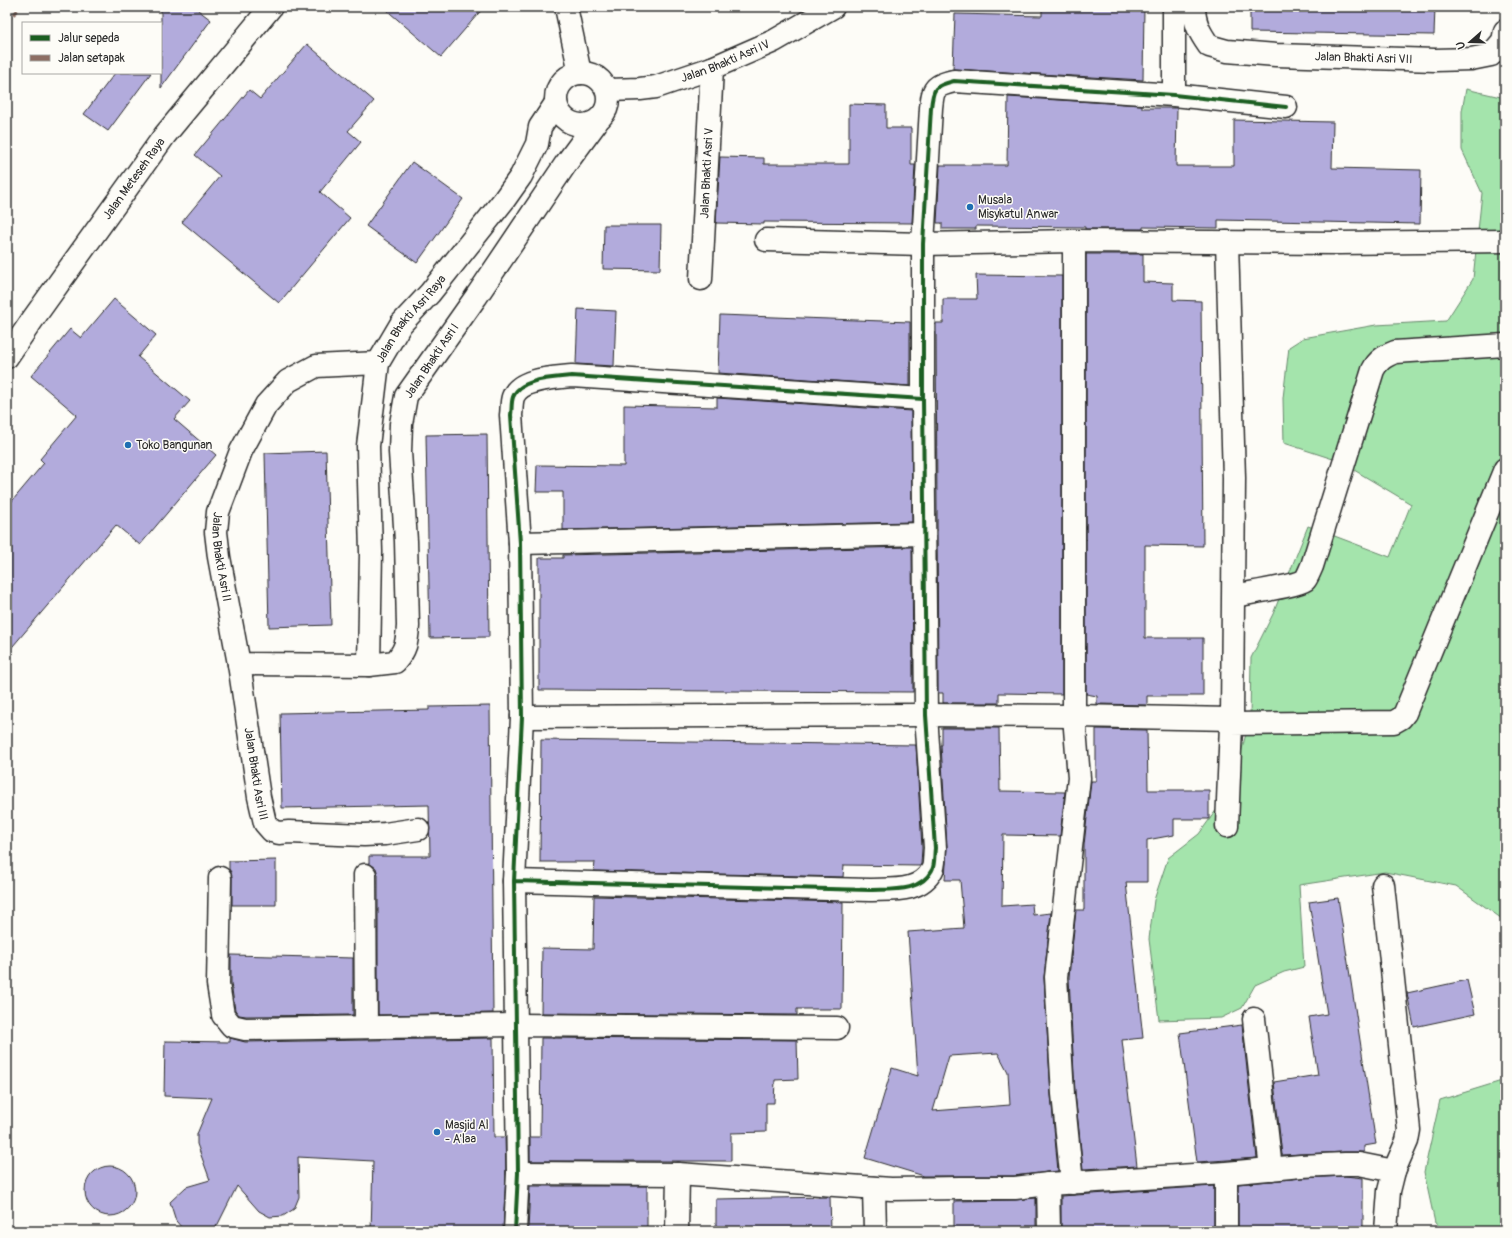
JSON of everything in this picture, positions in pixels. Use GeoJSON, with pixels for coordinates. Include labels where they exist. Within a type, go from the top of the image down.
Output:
{"type":"FeatureCollection","features":[{"type":"Feature","properties":{"kind":"street","name":"Jalan Meteseh Raya"},"geometry":{"type":"LineString","coordinates":[[7,357],[32,319],[166,135],[271,7]]}},
{"type":"Feature","properties":{"kind":"street"},"geometry":{"type":"LineString","coordinates":[[566,7],[580,73]]}},
{"type":"Feature","properties":{"kind":"street","name":"Jalan Bhakti Asri IV"},"geometry":{"type":"LineString","coordinates":[[608,90],[640,89],[656,86],[712,68],[774,41],[833,7]]}},
{"type":"Feature","properties":{"kind":"street"},"geometry":{"type":"LineString","coordinates":[[1174,7],[1174,95]]}},
{"type":"Feature","properties":{"kind":"street","name":"Jalan Bhakti Asri VII"},"geometry":{"type":"LineString","coordinates":[[1194,7],[1194,14],[1199,32],[1208,46],[1227,51],[1276,55],[1435,60],[1471,59],[1492,55],[1503,41],[1505,31]]}},
{"type":"Feature","properties":{"kind":"street","name":"Jalan Bhakti Asri V"},"geometry":{"type":"LineString","coordinates":[[701,279],[712,68]]}},
{"type":"Feature","properties":{"kind":"street"},"geometry":{"type":"LineString","coordinates":[[580,73],[597,77],[608,90],[609,103],[605,114],[596,122],[579,126],[564,119],[556,103],[557,89],[567,78],[580,73]]}},
{"type":"Feature","properties":{"kind":"street"},"geometry":{"type":"LineString","coordinates":[[514,881],[870,890],[905,889],[923,882],[933,869],[935,848],[926,715],[923,399],[923,244],[932,94],[940,85],[954,81],[1174,95],[1286,107]]}},
{"type":"Feature","properties":{"kind":"street","name":"Jalan Bhakti Asri Raya"},"geometry":{"type":"LineString","coordinates":[[369,665],[371,552],[368,446],[378,363],[401,324],[430,293],[504,200],[521,176],[537,144],[540,127],[556,103]]}},
{"type":"Feature","properties":{"kind":"street","name":"Jalan Bhakti Asri I"},"geometry":{"type":"LineString","coordinates":[[369,665],[395,662],[403,654],[407,640],[406,541],[400,452],[401,424],[406,396],[596,122]]}},
{"type":"Feature","properties":{"kind":"street"},"geometry":{"type":"LineString","coordinates":[[766,240],[923,244],[1074,241],[1339,243],[1505,241]]}},
{"type":"Feature","properties":{"kind":"street"},"geometry":{"type":"LineString","coordinates":[[1072,1183],[1063,1094],[1056,977],[1079,778],[1074,716],[1074,241]]}},
{"type":"Feature","properties":{"kind":"street"},"geometry":{"type":"LineString","coordinates":[[1227,242],[1234,478],[1232,721],[1227,826]]}},
{"type":"Feature","properties":{"kind":"street"},"geometry":{"type":"LineString","coordinates":[[1234,596],[1295,584],[1305,579],[1309,574],[1373,370],[1380,360],[1395,352],[1505,345]]}},
{"type":"Feature","properties":{"kind":"street","name":"Jalan Bhakti Asri II"},"geometry":{"type":"LineString","coordinates":[[239,664],[219,557],[216,532],[218,512],[241,451],[266,405],[288,381],[316,366],[378,363]]}},
{"type":"Feature","properties":{"kind":"street"},"geometry":{"type":"LineString","coordinates":[[515,1231],[518,1173],[514,881],[522,717],[520,543],[511,416],[512,402],[518,389],[538,380],[572,376],[923,399]]}},
{"type":"Feature","properties":{"kind":"street"},"geometry":{"type":"LineString","coordinates":[[522,717],[926,715],[1074,716],[1232,721],[1394,722],[1401,718],[1405,713],[1505,469]]}},
{"type":"Feature","properties":{"kind":"street"},"geometry":{"type":"LineString","coordinates":[[520,543],[924,534]]}},
{"type":"Feature","properties":{"kind":"street"},"geometry":{"type":"LineString","coordinates":[[239,664],[369,665]]}},
{"type":"Feature","properties":{"kind":"street","name":"Jalan Bhakti Asri III"},"geometry":{"type":"LineString","coordinates":[[239,664],[259,797],[265,823],[272,830],[279,833],[289,832],[364,835],[385,834],[418,829]]}},
{"type":"Feature","properties":{"kind":"street"},"geometry":{"type":"LineString","coordinates":[[366,875],[366,1027]]}},
{"type":"Feature","properties":{"kind":"street"},"geometry":{"type":"LineString","coordinates":[[220,878],[218,984],[222,1015],[232,1026],[244,1029],[516,1025],[836,1028]]}},
{"type":"Feature","properties":{"kind":"street"},"geometry":{"type":"LineString","coordinates":[[1383,885],[1409,1130],[1407,1141],[1394,1171],[1389,1191],[1386,1231]]}},
{"type":"Feature","properties":{"kind":"street"},"geometry":{"type":"LineString","coordinates":[[1254,1019],[1272,1168]]}},
{"type":"Feature","properties":{"kind":"street"},"geometry":{"type":"LineString","coordinates":[[518,1173],[678,1174],[891,1189],[1015,1188],[1048,1184],[1226,1173],[1301,1166],[1359,1164],[1394,1171]]}},
{"type":"Feature","properties":{"kind":"street"},"geometry":{"type":"LineString","coordinates":[[1226,1173],[1226,1231]]}},
{"type":"Feature","properties":{"kind":"street"},"geometry":{"type":"LineString","coordinates":[[677,1231],[678,1174]]}},
{"type":"Feature","properties":{"kind":"street"},"geometry":{"type":"LineString","coordinates":[[1048,1184],[1049,1231]]}},
{"type":"Feature","properties":{"kind":"street"},"geometry":{"type":"LineString","coordinates":[[874,1188],[875,1231]]}},
{"type":"Feature","properties":{"kind":"green space"},"geometry":{"type":"Polygon","coordinates":[[[1466,89],[1505,98],[1505,921],[1456,886],[1385,872],[1299,885],[1304,967],[1284,972],[1255,985],[1242,1008],[1221,1018],[1159,1020],[1149,939],[1154,900],[1168,858],[1199,834],[1232,788],[1250,718],[1251,658],[1273,614],[1308,526],[1390,557],[1411,504],[1339,461],[1284,443],[1283,398],[1289,347],[1303,338],[1376,325],[1446,321],[1473,279],[1482,193],[1462,150],[1462,111],[1466,89]]]}},
{"type":"Feature","properties":{"kind":"green space"},"geometry":{"type":"Polygon","coordinates":[[[1505,1080],[1505,1231],[1445,1231],[1435,1223],[1424,1172],[1440,1100],[1505,1080]]]}},
{"type":"Feature","properties":{"kind":"building"},"geometry":{"type":"Polygon","coordinates":[[[161,7],[194,7],[211,20],[161,88],[162,22],[161,7]]]}},
{"type":"Feature","properties":{"kind":"building"},"geometry":{"type":"Polygon","coordinates":[[[383,7],[484,7],[441,57],[383,7]]]}},
{"type":"Feature","properties":{"kind":"building"},"geometry":{"type":"Polygon","coordinates":[[[1042,7],[1144,7],[1143,80],[953,69],[955,14],[1042,16],[1042,7]]]}},
{"type":"Feature","properties":{"kind":"building"},"geometry":{"type":"Polygon","coordinates":[[[1250,7],[1435,7],[1434,35],[1250,32],[1250,7]]]}},
{"type":"Feature","properties":{"kind":"building"},"geometry":{"type":"Polygon","coordinates":[[[307,44],[374,101],[348,131],[361,142],[320,192],[350,218],[279,303],[182,222],[220,176],[195,155],[249,90],[260,99],[307,44]]]}},
{"type":"Feature","properties":{"kind":"building"},"geometry":{"type":"Polygon","coordinates":[[[114,74],[150,74],[108,131],[84,114],[114,74]]]}},
{"type":"Feature","properties":{"kind":"building"},"geometry":{"type":"Polygon","coordinates":[[[1008,97],[1142,105],[1142,108],[1177,108],[1176,166],[1234,166],[1234,120],[1333,122],[1332,168],[1421,170],[1420,224],[1218,220],[1218,228],[1143,227],[1143,229],[1085,229],[1085,227],[976,226],[976,229],[942,229],[942,223],[937,223],[940,165],[1007,165],[1008,97]]]}},
{"type":"Feature","properties":{"kind":"building"},"geometry":{"type":"Polygon","coordinates":[[[849,104],[886,105],[886,128],[911,128],[911,165],[915,165],[912,223],[716,223],[720,157],[764,158],[764,164],[849,164],[849,104]]]}},
{"type":"Feature","properties":{"kind":"building"},"geometry":{"type":"Polygon","coordinates":[[[412,162],[463,199],[417,263],[366,226],[412,162]]]}},
{"type":"Feature","properties":{"kind":"building"},"geometry":{"type":"Polygon","coordinates":[[[604,225],[661,225],[660,270],[603,269],[604,225]]]}},
{"type":"Feature","properties":{"kind":"building"},"geometry":{"type":"Polygon","coordinates":[[[1086,254],[1143,254],[1143,282],[1173,283],[1173,300],[1201,301],[1203,546],[1145,545],[1145,638],[1203,638],[1203,696],[1147,696],[1147,705],[1097,704],[1097,696],[1086,694],[1086,254]]]}},
{"type":"Feature","properties":{"kind":"building"},"geometry":{"type":"Polygon","coordinates":[[[976,275],[1062,276],[1062,694],[999,693],[999,703],[943,703],[943,693],[938,693],[936,323],[943,323],[943,299],[977,299],[976,275]]]}},
{"type":"Feature","properties":{"kind":"building"},"geometry":{"type":"Polygon","coordinates":[[[114,299],[156,335],[138,357],[190,401],[174,419],[216,455],[140,545],[116,525],[7,653],[7,507],[44,463],[40,459],[77,415],[31,376],[70,329],[81,338],[114,299]]]}},
{"type":"Feature","properties":{"kind":"building"},"geometry":{"type":"Polygon","coordinates":[[[578,309],[616,311],[614,366],[576,364],[578,309]]]}},
{"type":"Feature","properties":{"kind":"building"},"geometry":{"type":"Polygon","coordinates":[[[720,315],[910,322],[910,386],[718,373],[720,315]]]}},
{"type":"Feature","properties":{"kind":"building"},"geometry":{"type":"Polygon","coordinates":[[[717,398],[911,411],[912,522],[563,530],[563,492],[536,492],[537,465],[624,466],[624,405],[717,407],[717,398]]]}},
{"type":"Feature","properties":{"kind":"building"},"geometry":{"type":"Polygon","coordinates":[[[487,434],[489,637],[430,638],[426,435],[487,434]]]}},
{"type":"Feature","properties":{"kind":"building"},"geometry":{"type":"Polygon","coordinates":[[[326,451],[331,625],[269,627],[265,453],[326,451]]]}},
{"type":"Feature","properties":{"kind":"building"},"geometry":{"type":"Polygon","coordinates":[[[912,547],[913,692],[539,690],[539,558],[563,558],[563,555],[912,547]]]}},
{"type":"Feature","properties":{"kind":"building"},"geometry":{"type":"Polygon","coordinates":[[[490,706],[493,1013],[378,1015],[378,875],[376,868],[369,863],[369,856],[430,856],[429,805],[282,808],[280,713],[429,710],[429,707],[490,706]]]}},
{"type":"Feature","properties":{"kind":"building"},"geometry":{"type":"Polygon","coordinates":[[[942,728],[999,728],[1000,791],[1065,792],[1060,836],[1003,835],[1002,906],[1032,904],[1033,915],[1051,913],[1044,978],[1051,1095],[1058,1171],[1014,1176],[924,1176],[865,1158],[892,1068],[918,1076],[908,932],[964,928],[960,880],[945,880],[947,847],[942,728]],[[998,1053],[949,1056],[933,1111],[1010,1105],[1008,1072],[998,1053]]]}},
{"type":"Feature","properties":{"kind":"building"},"geometry":{"type":"Polygon","coordinates":[[[1096,729],[1147,730],[1148,790],[1209,790],[1209,819],[1174,819],[1174,835],[1147,840],[1147,882],[1126,882],[1143,1038],[1122,1040],[1137,1166],[1083,1169],[1075,1093],[1069,977],[1076,910],[1084,910],[1084,845],[1091,781],[1096,781],[1096,729]]]}},
{"type":"Feature","properties":{"kind":"building"},"geometry":{"type":"Polygon","coordinates":[[[541,740],[916,745],[922,848],[921,864],[920,866],[844,865],[843,877],[594,871],[595,862],[540,862],[541,740]]]}},
{"type":"Feature","properties":{"kind":"building"},"geometry":{"type":"Polygon","coordinates":[[[276,860],[276,905],[232,905],[232,878],[229,869],[229,861],[276,860]]]}},
{"type":"Feature","properties":{"kind":"building"},"geometry":{"type":"Polygon","coordinates":[[[594,896],[843,902],[842,1009],[797,1009],[797,1015],[541,1013],[542,948],[593,949],[594,896]]]}},
{"type":"Feature","properties":{"kind":"building"},"geometry":{"type":"Polygon","coordinates":[[[1338,898],[1376,1144],[1364,1146],[1364,1152],[1282,1155],[1274,1082],[1318,1075],[1309,1017],[1327,1014],[1309,902],[1338,898]]]}},
{"type":"Feature","properties":{"kind":"building"},"geometry":{"type":"Polygon","coordinates":[[[231,955],[353,958],[353,1015],[239,1015],[235,1010],[231,983],[231,955]]]}},
{"type":"Feature","properties":{"kind":"building"},"geometry":{"type":"Polygon","coordinates":[[[1467,980],[1475,1014],[1414,1027],[1407,993],[1467,980]]]}},
{"type":"Feature","properties":{"kind":"building"},"geometry":{"type":"Polygon","coordinates":[[[1242,1025],[1257,1158],[1197,1162],[1180,1033],[1242,1025]]]}},
{"type":"Feature","properties":{"kind":"building"},"geometry":{"type":"Polygon","coordinates":[[[230,1038],[245,1042],[493,1038],[494,1137],[505,1137],[506,1173],[503,1231],[371,1231],[373,1161],[298,1157],[299,1197],[294,1209],[283,1216],[270,1217],[259,1211],[237,1186],[217,1226],[210,1231],[188,1231],[182,1228],[176,1221],[170,1202],[186,1187],[210,1180],[197,1144],[197,1134],[212,1098],[164,1096],[165,1041],[230,1042],[230,1038]]]}},
{"type":"Feature","properties":{"kind":"building"},"geometry":{"type":"Polygon","coordinates":[[[541,1038],[797,1040],[798,1079],[775,1080],[774,1103],[766,1103],[766,1132],[731,1133],[731,1161],[530,1161],[530,1137],[540,1137],[541,1038]]]}},
{"type":"Feature","properties":{"kind":"building"},"geometry":{"type":"Polygon","coordinates":[[[110,1166],[119,1168],[128,1173],[133,1182],[135,1191],[133,1200],[128,1209],[119,1214],[110,1216],[101,1214],[92,1209],[87,1200],[85,1191],[87,1182],[92,1173],[101,1168],[110,1166]]]}},
{"type":"Feature","properties":{"kind":"building"},"geometry":{"type":"Polygon","coordinates":[[[1345,1176],[1363,1178],[1363,1231],[1238,1231],[1238,1184],[1302,1178],[1345,1176]]]}},
{"type":"Feature","properties":{"kind":"building"},"geometry":{"type":"Polygon","coordinates":[[[530,1186],[647,1186],[647,1231],[528,1231],[530,1186]]]}},
{"type":"Feature","properties":{"kind":"building"},"geometry":{"type":"Polygon","coordinates":[[[1214,1186],[1214,1231],[1061,1231],[1061,1196],[1214,1186]]]}},
{"type":"Feature","properties":{"kind":"building"},"geometry":{"type":"Polygon","coordinates":[[[830,1197],[831,1231],[716,1231],[716,1199],[830,1197]]]}},
{"type":"Feature","properties":{"kind":"building"},"geometry":{"type":"Polygon","coordinates":[[[1036,1198],[1036,1231],[954,1231],[954,1201],[1015,1200],[1036,1198]]]}},
{"type":"Feature","properties":{"kind":"marked path"},"geometry":{"type":"LineString","coordinates":[[7,21],[21,7]]}},
{"type":"Feature","properties":{"kind":"cycle path"},"geometry":{"type":"LineString","coordinates":[[514,881],[870,890],[896,889],[913,886],[920,883],[927,877],[933,868],[935,848],[926,715],[923,244],[931,108],[934,92],[938,86],[954,81],[1174,95],[1286,107]]}},
{"type":"Feature","properties":{"kind":"cycle path"},"geometry":{"type":"LineString","coordinates":[[515,1231],[518,1173],[514,881],[522,717],[520,543],[511,415],[513,397],[523,386],[530,383],[539,380],[572,376],[923,399]]}},
{"type":"Feature","properties":{"kind":"place","name":"Musala Misykatul Anwar"},"geometry":{"type":"Point","coordinates":[970,207]}},
{"type":"Feature","properties":{"kind":"place","name":"Toko Bangunan"},"geometry":{"type":"Point","coordinates":[128,445]}},
{"type":"Feature","properties":{"kind":"place","name":"Masjid Al - A'laa"},"geometry":{"type":"Point","coordinates":[437,1132]}}]}
